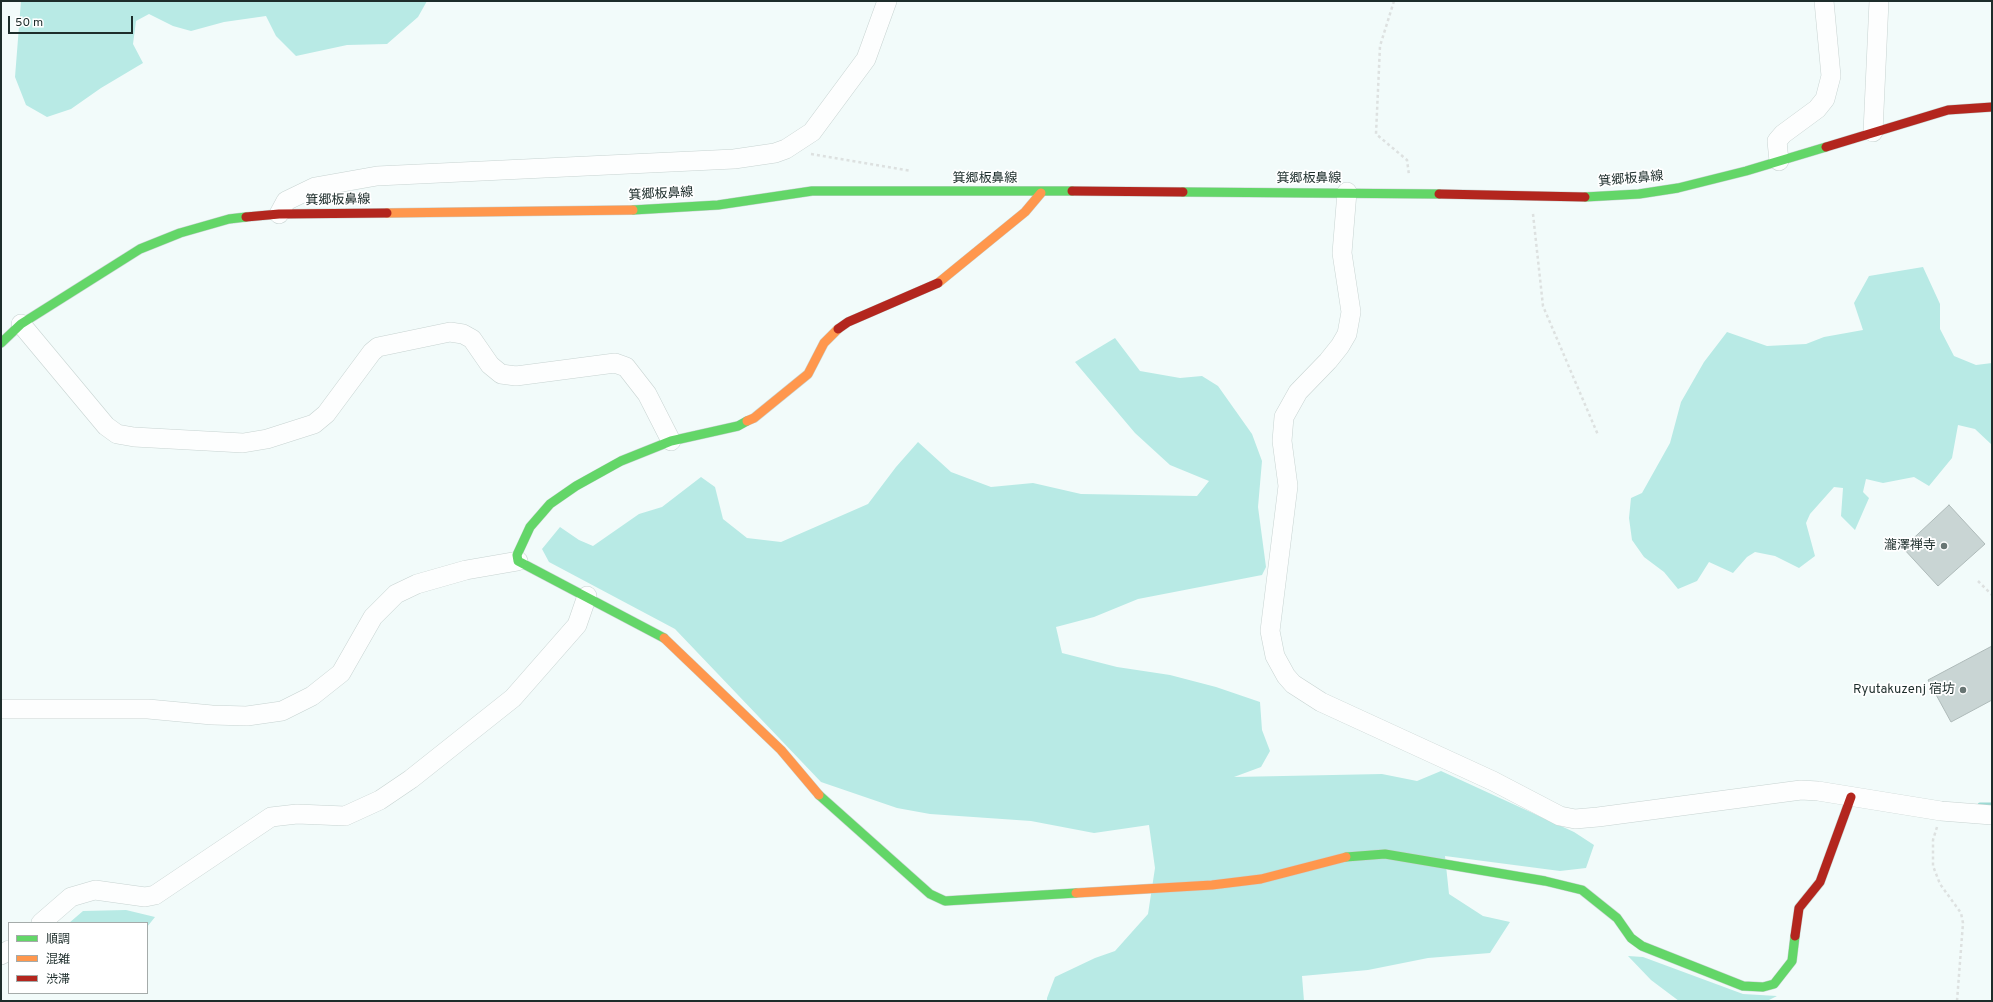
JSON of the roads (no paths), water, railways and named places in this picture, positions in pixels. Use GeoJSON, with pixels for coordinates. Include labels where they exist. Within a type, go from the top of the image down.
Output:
{"type":"FeatureCollection","features":[{"type":"Feature","properties":{"kind":"street"},"geometry":{"type":"LineString","coordinates":[[279,214],[286,201],[315,187],[377,176],[734,159],[775,153],[792,146],[812,132],[866,59],[887,1]]}},
{"type":"Feature","properties":{"kind":"street"},"geometry":{"type":"LineString","coordinates":[[1779,161],[1777,141],[1783,134],[1817,109],[1825,99],[1831,76],[1824,1]]}},
{"type":"Feature","properties":{"kind":"street"},"geometry":{"type":"LineString","coordinates":[[1873,132],[1879,1]]}},
{"type":"Feature","properties":{"kind":"street","name":"箕郷板鼻線"},"geometry":{"type":"LineString","coordinates":[[1,343],[21,324],[140,249],[180,233],[229,219],[279,214],[628,210],[718,205],[812,191],[1041,193],[1347,192],[1590,197],[1652,192],[1704,182],[1948,110],[1992,106]]}},
{"type":"Feature","properties":{"kind":"street"},"geometry":{"type":"LineString","coordinates":[[1347,192],[1342,253],[1351,312],[1347,334],[1328,361],[1298,392],[1284,417],[1282,429],[1282,441],[1288,486],[1270,631],[1275,656],[1286,676],[1301,691],[1321,702],[1493,782],[1560,816],[1575,819],[1801,790],[1818,791],[1941,811],[1992,815]]}},
{"type":"Feature","properties":{"kind":"street"},"geometry":{"type":"LineString","coordinates":[[518,561],[517,555],[530,527],[550,504],[576,486],[621,461],[671,441],[738,426],[754,418],[808,374],[824,343],[836,330],[848,322],[942,281],[1025,212],[1041,193]]}},
{"type":"Feature","properties":{"kind":"street"},"geometry":{"type":"LineString","coordinates":[[21,324],[106,426],[117,434],[134,437],[243,443],[267,439],[314,424],[326,414],[372,352],[378,347],[450,332],[463,334],[472,339],[490,366],[501,374],[516,376],[615,363],[626,367],[647,394],[671,441]]}},
{"type":"Feature","properties":{"kind":"street"},"geometry":{"type":"LineString","coordinates":[[1,709],[148,709],[212,715],[246,716],[282,711],[312,696],[341,673],[373,617],[396,594],[418,584],[466,570],[518,561],[587,596],[666,639],[781,750],[812,789],[930,894],[945,901],[1219,884],[1261,879],[1346,857],[1385,854],[1545,881],[1582,890],[1617,918],[1631,938],[1642,946],[1743,986],[1763,987],[1774,984],[1792,961],[1799,908],[1820,882],[1851,797]]}},
{"type":"Feature","properties":{"kind":"street"},"geometry":{"type":"LineString","coordinates":[[42,922],[71,897],[95,890],[145,897],[155,895],[271,817],[297,814],[345,816],[380,800],[411,779],[513,698],[577,625],[587,596]]}},
{"type":"Feature","properties":{"kind":"waterway"},"geometry":{"type":"LineString","coordinates":[[1980,805],[1992,805]]}},
{"type":"Feature","properties":{"kind":"place","name":"瀧澤禅寺"},"geometry":{"type":"Point","coordinates":[1944,546]}},
{"type":"Feature","properties":{"kind":"place","name":"Ryutakuzenj 宿坊"},"geometry":{"type":"Point","coordinates":[1963,690]}}]}
